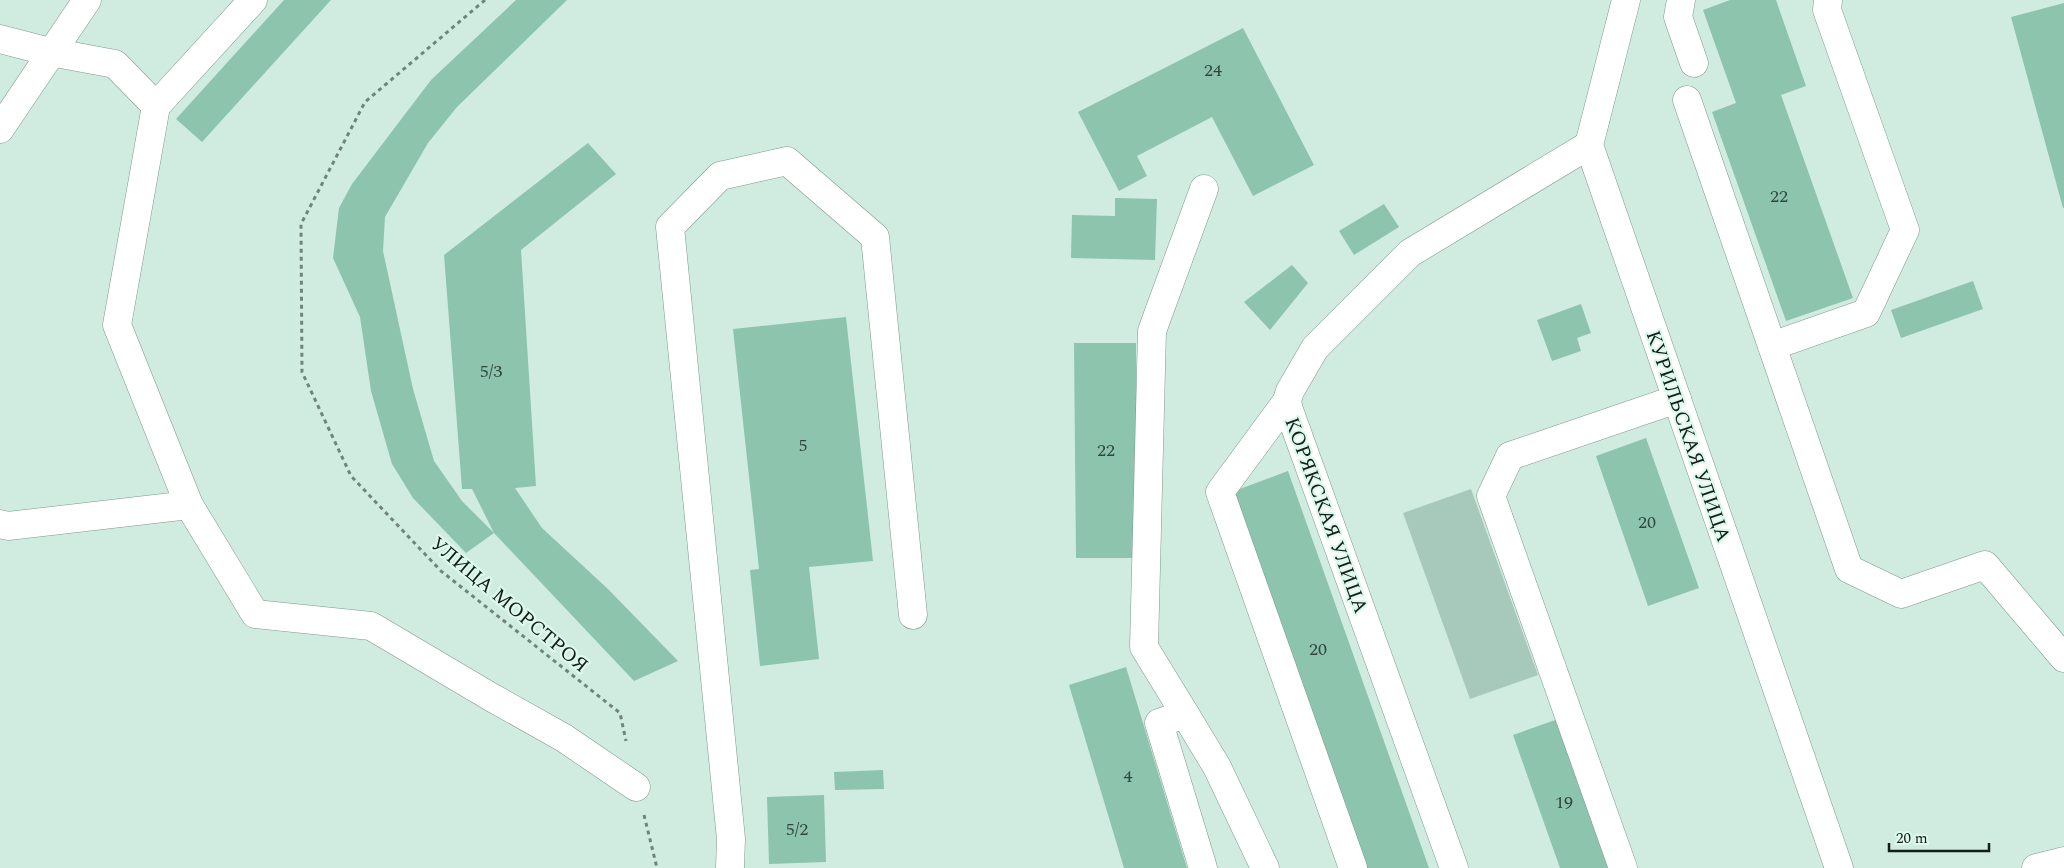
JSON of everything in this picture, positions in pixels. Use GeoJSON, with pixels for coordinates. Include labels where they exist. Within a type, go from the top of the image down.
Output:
{"type":"FeatureCollection","features":[{"type":"Feature","properties":{"kind":"street"},"geometry":{"type":"LineString","coordinates":[[0,129],[50,52],[87,0]]}},
{"type":"Feature","properties":{"kind":"street"},"geometry":{"type":"LineString","coordinates":[[253,0],[156,106],[117,325],[189,505],[255,614],[372,626],[564,738],[636,787]]}},
{"type":"Feature","properties":{"kind":"street"},"geometry":{"type":"LineString","coordinates":[[1589,145],[1626,0]]}},
{"type":"Feature","properties":{"kind":"street"},"geometry":{"type":"LineString","coordinates":[[1681,0],[1678,17],[1694,63]]}},
{"type":"Feature","properties":{"kind":"street"},"geometry":{"type":"LineString","coordinates":[[1772,346],[1866,313],[1905,230],[1827,10],[1828,0]]}},
{"type":"Feature","properties":{"kind":"street"},"geometry":{"type":"LineString","coordinates":[[0,39],[50,52],[115,64],[156,106]]}},
{"type":"Feature","properties":{"kind":"street"},"geometry":{"type":"LineString","coordinates":[[1687,100],[1849,569],[1901,594],[1985,565],[2064,658]]}},
{"type":"Feature","properties":{"kind":"street","name":"КУРИЛЬСКАЯ УЛИЦА"},"geometry":{"type":"LineString","coordinates":[[1589,145],[1839,868]]}},
{"type":"Feature","properties":{"kind":"street","name":"КОРЯКСКАЯ УЛИЦА"},"geometry":{"type":"LineString","coordinates":[[1454,868],[1287,401],[1290,391],[1315,348],[1410,253],[1589,145]]}},
{"type":"Feature","properties":{"kind":"street"},"geometry":{"type":"LineString","coordinates":[[730,868],[731,839],[670,227],[720,176],[787,161],[875,237],[913,614]]}},
{"type":"Feature","properties":{"kind":"street"},"geometry":{"type":"LineString","coordinates":[[1204,189],[1152,331],[1144,647],[1217,767],[1265,868]]}},
{"type":"Feature","properties":{"kind":"street"},"geometry":{"type":"LineString","coordinates":[[1623,868],[1491,496],[1510,456],[1677,399]]}},
{"type":"Feature","properties":{"kind":"street"},"geometry":{"type":"LineString","coordinates":[[1287,401],[1220,492],[1353,868]]}},
{"type":"Feature","properties":{"kind":"street"},"geometry":{"type":"LineString","coordinates":[[0,524],[8,526],[189,505]]}},
{"type":"Feature","properties":{"kind":"street"},"geometry":{"type":"LineString","coordinates":[[1185,714],[1159,723],[1203,868]]}},
{"type":"Feature","properties":{"kind":"path","name":"УЛИЦА МОРСТРОЯ"},"geometry":{"type":"LineString","coordinates":[[485,0],[365,102],[301,224],[302,372],[351,476],[441,571],[620,714],[657,868]]}},
{"type":"Feature","properties":{"kind":"green space"},"geometry":{"type":"Polygon","coordinates":[[[1471,489],[1538,675],[1470,699],[1403,513],[1471,489]]]}},
{"type":"Feature","properties":{"kind":"building"},"geometry":{"type":"Polygon","coordinates":[[[284,0],[331,0],[202,142],[176,119],[284,0]]]}},
{"type":"Feature","properties":{"kind":"building"},"geometry":{"type":"Polygon","coordinates":[[[516,0],[567,0],[457,107],[428,143],[385,217],[383,251],[413,389],[434,461],[462,501],[494,533],[466,553],[413,498],[392,464],[371,391],[360,317],[333,258],[339,208],[352,184],[431,80],[516,0]]]}},
{"type":"Feature","properties":{"kind":"building"},"geometry":{"type":"Polygon","coordinates":[[[1730,0],[1776,0],[1806,86],[1781,95],[1853,298],[1786,321],[1712,112],[1736,103],[1703,10],[1730,0]]]}},
{"type":"Feature","properties":{"kind":"building"},"geometry":{"type":"Polygon","coordinates":[[[2064,3],[2064,208],[2063,208],[2011,17],[2064,3]]]}},
{"type":"Feature","properties":{"kind":"building"},"geometry":{"type":"Polygon","coordinates":[[[1243,28],[1314,165],[1253,196],[1212,117],[1137,156],[1147,176],[1119,191],[1078,112],[1243,28]]]}},
{"type":"Feature","properties":{"kind":"building"},"geometry":{"type":"Polygon","coordinates":[[[588,143],[616,174],[521,250],[536,486],[515,488],[542,528],[608,589],[678,661],[634,681],[494,533],[472,489],[462,489],[444,255],[588,143]]]}},
{"type":"Feature","properties":{"kind":"building"},"geometry":{"type":"Polygon","coordinates":[[[1115,198],[1157,199],[1155,260],[1071,258],[1072,215],[1115,216],[1115,198]]]}},
{"type":"Feature","properties":{"kind":"building"},"geometry":{"type":"Polygon","coordinates":[[[1384,204],[1399,227],[1354,255],[1339,231],[1384,204]]]}},
{"type":"Feature","properties":{"kind":"building"},"geometry":{"type":"Polygon","coordinates":[[[1292,265],[1308,283],[1270,330],[1244,302],[1292,265]]]}},
{"type":"Feature","properties":{"kind":"building"},"geometry":{"type":"Polygon","coordinates":[[[1973,281],[1983,309],[1901,338],[1891,310],[1973,281]]]}},
{"type":"Feature","properties":{"kind":"building"},"geometry":{"type":"Polygon","coordinates":[[[1581,304],[1591,333],[1577,338],[1581,351],[1552,361],[1537,320],[1581,304]]]}},
{"type":"Feature","properties":{"kind":"building"},"geometry":{"type":"Polygon","coordinates":[[[846,317],[873,561],[809,567],[819,659],[760,666],[750,570],[759,569],[733,329],[846,317]]]}},
{"type":"Feature","properties":{"kind":"building"},"geometry":{"type":"Polygon","coordinates":[[[1074,343],[1136,343],[1137,558],[1076,558],[1074,343]]]}},
{"type":"Feature","properties":{"kind":"building"},"geometry":{"type":"Polygon","coordinates":[[[1646,438],[1699,588],[1648,606],[1596,456],[1646,438]]]}},
{"type":"Feature","properties":{"kind":"building"},"geometry":{"type":"Polygon","coordinates":[[[1288,471],[1429,868],[1362,868],[1229,493],[1288,471]]]}},
{"type":"Feature","properties":{"kind":"building"},"geometry":{"type":"Polygon","coordinates":[[[1126,667],[1187,868],[1124,868],[1069,685],[1126,667]]]}},
{"type":"Feature","properties":{"kind":"building"},"geometry":{"type":"Polygon","coordinates":[[[1561,718],[1615,868],[1560,868],[1513,735],[1561,718]]]}},
{"type":"Feature","properties":{"kind":"building"},"geometry":{"type":"Polygon","coordinates":[[[883,770],[884,789],[835,790],[834,772],[883,770]]]}},
{"type":"Feature","properties":{"kind":"building"},"geometry":{"type":"Polygon","coordinates":[[[824,795],[826,862],[769,864],[767,797],[824,795]]]}}]}
